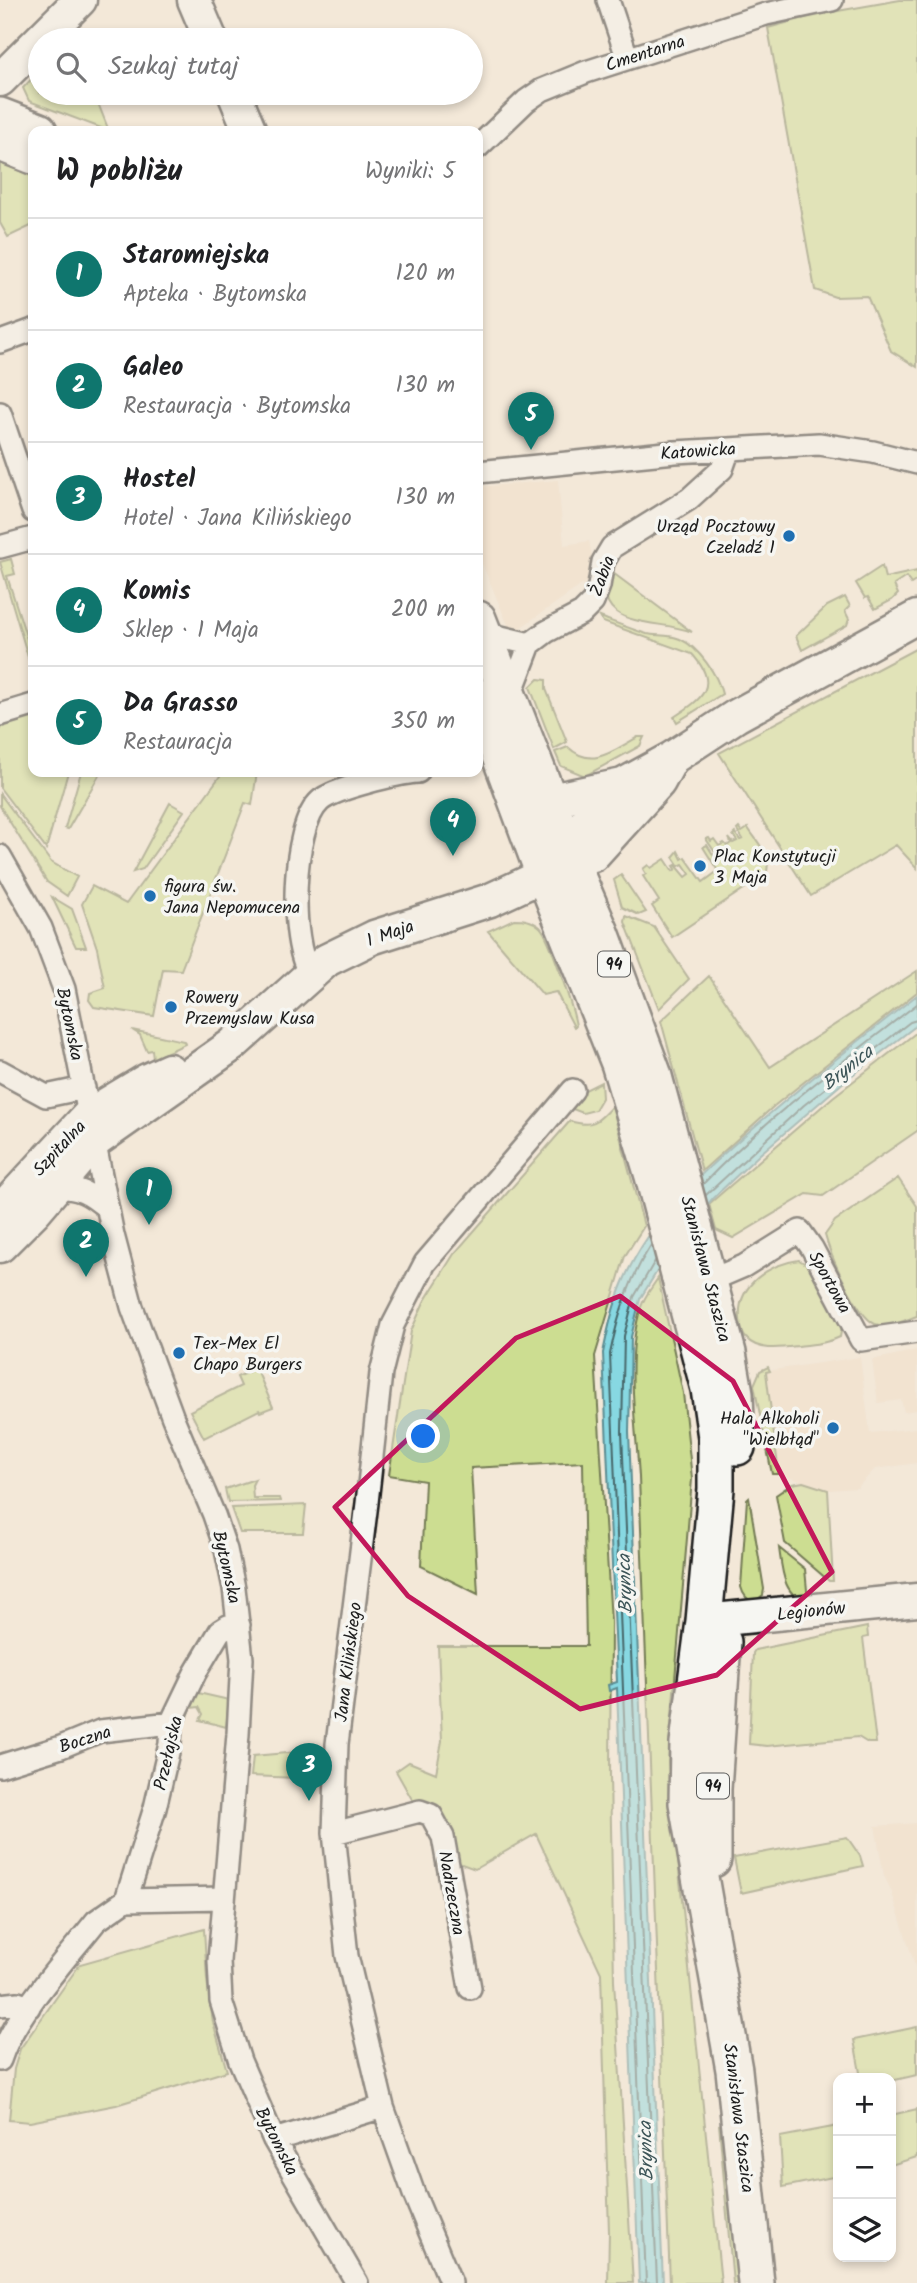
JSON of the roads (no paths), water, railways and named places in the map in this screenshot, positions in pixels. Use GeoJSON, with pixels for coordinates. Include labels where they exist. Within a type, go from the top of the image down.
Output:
{"type":"FeatureCollection","features":[{"type":"Feature","properties":{"kind":"main road"},"geometry":{"type":"LineString","coordinates":[[0,116],[28,127]]}},
{"type":"Feature","properties":{"kind":"main road"},"geometry":{"type":"LineString","coordinates":[[0,143],[28,154]]}},
{"type":"Feature","properties":{"kind":"main road","name":"Stanisława Staszica"},"geometry":{"type":"LineString","coordinates":[[483,637],[494,698],[557,866],[603,935],[648,1060],[666,1168],[696,1267],[728,1353],[735,1392],[737,1486],[715,1620],[713,1954],[734,2070],[756,2283]]}},
{"type":"Feature","properties":{"kind":"main road","name":"Stanisława Staszica"},"geometry":{"type":"LineString","coordinates":[[494,698],[548,797],[557,866]]}},
{"type":"Feature","properties":{"kind":"street"},"geometry":{"type":"LineString","coordinates":[[194,0],[206,28]]}},
{"type":"Feature","properties":{"kind":"street"},"geometry":{"type":"LineString","coordinates":[[608,0],[627,57]]}},
{"type":"Feature","properties":{"kind":"street","name":"Cmentarna"},"geometry":{"type":"LineString","coordinates":[[483,142],[526,101],[542,90],[627,57],[766,15],[826,0]]}},
{"type":"Feature","properties":{"kind":"street"},"geometry":{"type":"LineString","coordinates":[[46,28],[66,5]]}},
{"type":"Feature","properties":{"kind":"street"},"geometry":{"type":"LineString","coordinates":[[0,80],[28,48]]}},
{"type":"Feature","properties":{"kind":"street"},"geometry":{"type":"LineString","coordinates":[[239,105],[248,126]]}},
{"type":"Feature","properties":{"kind":"street"},"geometry":{"type":"LineString","coordinates":[[0,342],[28,332]]}},
{"type":"Feature","properties":{"kind":"street"},"geometry":{"type":"LineString","coordinates":[[0,412],[28,496]]}},
{"type":"Feature","properties":{"kind":"street","name":"Katowicka"},"geometry":{"type":"LineString","coordinates":[[483,472],[729,449],[818,444],[873,452],[917,463]]}},
{"type":"Feature","properties":{"kind":"street","name":"Żabia"},"geometry":{"type":"LineString","coordinates":[[530,644],[546,632],[582,614],[593,602],[603,562],[612,547],[689,499],[722,469],[729,449]]}},
{"type":"Feature","properties":{"kind":"street"},"geometry":{"type":"LineString","coordinates":[[0,547],[28,539]]}},
{"type":"Feature","properties":{"kind":"street","name":"1 Maja"},"geometry":{"type":"LineString","coordinates":[[557,866],[575,834],[624,785],[672,758],[736,716],[917,617]]}},
{"type":"Feature","properties":{"kind":"street"},"geometry":{"type":"LineString","coordinates":[[483,627],[530,644],[494,698]]}},
{"type":"Feature","properties":{"kind":"street"},"geometry":{"type":"LineString","coordinates":[[0,715],[28,707]]}},
{"type":"Feature","properties":{"kind":"street","name":"1 Maja"},"geometry":{"type":"LineString","coordinates":[[89,1115],[147,1080],[232,1045],[327,960],[374,937],[489,901],[557,866],[593,855],[659,782],[672,758]]}},
{"type":"Feature","properties":{"kind":"street"},"geometry":{"type":"LineString","coordinates":[[310,973],[302,962],[295,918],[297,869],[308,821],[320,801],[365,782],[388,777]]}},
{"type":"Feature","properties":{"kind":"street"},"geometry":{"type":"LineString","coordinates":[[548,797],[560,798],[624,785]]}},
{"type":"Feature","properties":{"kind":"street","name":"Bytomska"},"geometry":{"type":"LineString","coordinates":[[0,856],[41,928],[64,989],[122,1270],[145,1343],[226,1550],[242,1660],[219,1961],[221,2001],[240,2061],[274,2140],[357,2283]]}},
{"type":"Feature","properties":{"kind":"street"},"geometry":{"type":"LineString","coordinates":[[0,1071],[89,1115]]}},
{"type":"Feature","properties":{"kind":"street","name":"Jana Kilińskiego"},"geometry":{"type":"LineString","coordinates":[[451,2283],[414,2194],[383,2107],[347,1956],[334,1833],[337,1744],[368,1503],[381,1373],[393,1325],[425,1263],[573,1090]]}},
{"type":"Feature","properties":{"kind":"street","name":"Szpitalna"},"geometry":{"type":"LineString","coordinates":[[0,1246],[55,1188],[89,1115]]}},
{"type":"Feature","properties":{"kind":"street","name":"Szpitalna"},"geometry":{"type":"LineString","coordinates":[[0,1211],[89,1115]]}},
{"type":"Feature","properties":{"kind":"street","name":"Szpitalna"},"geometry":{"type":"LineString","coordinates":[[55,1188],[70,1187],[84,1192],[108,1209]]}},
{"type":"Feature","properties":{"kind":"street","name":"Sportowa"},"geometry":{"type":"LineString","coordinates":[[696,1267],[744,1266],[800,1231],[862,1340],[917,1332]]}},
{"type":"Feature","properties":{"kind":"street","name":"Legionów"},"geometry":{"type":"LineString","coordinates":[[715,1620],[917,1600]]}},
{"type":"Feature","properties":{"kind":"street","name":"Przełajska"},"geometry":{"type":"LineString","coordinates":[[126,1900],[155,1808],[170,1744],[171,1723],[195,1673],[220,1631],[228,1626],[239,1625]]}},
{"type":"Feature","properties":{"kind":"street","name":"Boczna"},"geometry":{"type":"LineString","coordinates":[[0,1766],[61,1747],[100,1731],[171,1723]]}},
{"type":"Feature","properties":{"kind":"street","name":"Nadrzeczna"},"geometry":{"type":"LineString","coordinates":[[334,1833],[420,1811],[431,1815],[443,1837],[470,1988]]}},
{"type":"Feature","properties":{"kind":"street"},"geometry":{"type":"LineString","coordinates":[[0,2060],[29,2007],[96,1921],[126,1900],[223,1898]]}},
{"type":"Feature","properties":{"kind":"street"},"geometry":{"type":"LineString","coordinates":[[0,2005],[18,2003],[29,2007]]}},
{"type":"Feature","properties":{"kind":"street"},"geometry":{"type":"LineString","coordinates":[[274,2140],[383,2107]]}},
{"type":"Feature","properties":{"kind":"water","name":"Brynica"},"geometry":{"type":"Polygon","coordinates":[[[917,995],[917,1025],[846,1080],[760,1154],[713,1198],[672,1247],[640,1299],[631,1337],[629,1432],[663,2283],[639,2283],[617,1688],[609,1691],[608,1685],[617,1682],[603,1353],[623,1282],[636,1255],[671,1207],[713,1164],[758,1124],[917,995]]]}},
{"type":"Feature","properties":{"kind":"place","name":"Da Grasso"},"geometry":{"type":"Point","coordinates":[531,450]}},
{"type":"Feature","properties":{"kind":"place","name":"Urząd Pocztowy Czeladź 1"},"geometry":{"type":"Point","coordinates":[789,536]}},
{"type":"Feature","properties":{"kind":"place","name":"Komis"},"geometry":{"type":"Point","coordinates":[453,856]}},
{"type":"Feature","properties":{"kind":"place","name":"Plac Konstytucji 3 Maja"},"geometry":{"type":"Point","coordinates":[700,866]}},
{"type":"Feature","properties":{"kind":"place","name":"figura św. Jana Nepomucena"},"geometry":{"type":"Point","coordinates":[150,896]}},
{"type":"Feature","properties":{"kind":"place","name":"Rowery Przemyslaw Kusa"},"geometry":{"type":"Point","coordinates":[171,1007]}},
{"type":"Feature","properties":{"kind":"place","name":"Staromiejska"},"geometry":{"type":"Point","coordinates":[149,1225]}},
{"type":"Feature","properties":{"kind":"place","name":"Galeo"},"geometry":{"type":"Point","coordinates":[86,1277]}},
{"type":"Feature","properties":{"kind":"place","name":"Tex-Mex El Chapo Burgers"},"geometry":{"type":"Point","coordinates":[179,1353]}},
{"type":"Feature","properties":{"kind":"place","name":"Hala Alkoholi \"Wielbłąd\""},"geometry":{"type":"Point","coordinates":[833,1428]}},
{"type":"Feature","properties":{"kind":"place","name":"Hostel"},"geometry":{"type":"Point","coordinates":[309,1801]}}]}
